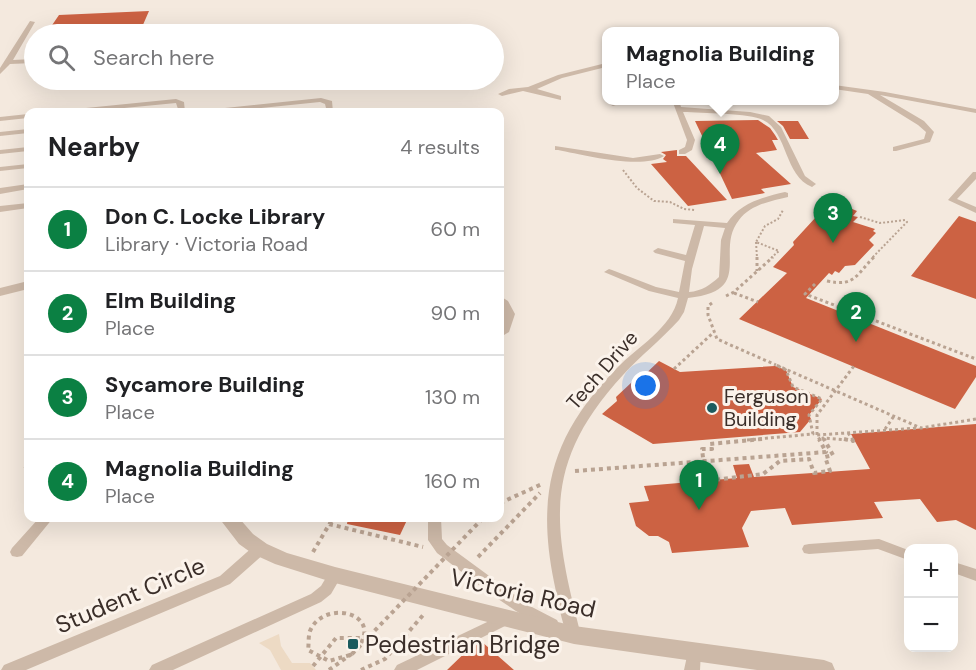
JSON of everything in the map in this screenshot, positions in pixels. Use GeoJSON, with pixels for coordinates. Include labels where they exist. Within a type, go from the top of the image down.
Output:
{"type":"FeatureCollection","features":[{"type":"Feature","properties":{"kind":"street"},"geometry":{"type":"LineString","coordinates":[[0,292],[24,286]]}},
{"type":"Feature","properties":{"kind":"street","name":"Victoria Road"},"geometry":{"type":"LineString","coordinates":[[231,522],[246,539],[260,549],[304,567],[506,619],[693,661],[824,670]]}},
{"type":"Feature","properties":{"kind":"lane"},"geometry":{"type":"LineString","coordinates":[[0,72],[9,62],[24,36]]}},
{"type":"Feature","properties":{"kind":"lane"},"geometry":{"type":"LineString","coordinates":[[9,62],[24,61]]}},
{"type":"Feature","properties":{"kind":"lane"},"geometry":{"type":"LineString","coordinates":[[502,94],[513,89],[530,88],[560,76],[602,66]]}},
{"type":"Feature","properties":{"kind":"lane"},"geometry":{"type":"LineString","coordinates":[[530,88],[558,98]]}},
{"type":"Feature","properties":{"kind":"lane"},"geometry":{"type":"LineString","coordinates":[[839,88],[976,111]]}},
{"type":"Feature","properties":{"kind":"lane"},"geometry":{"type":"LineString","coordinates":[[866,91],[921,123],[930,132],[927,140],[896,149]]}},
{"type":"Feature","properties":{"kind":"lane"},"geometry":{"type":"LineString","coordinates":[[244,108],[321,100],[329,103],[330,108]]}},
{"type":"Feature","properties":{"kind":"lane"},"geometry":{"type":"LineString","coordinates":[[106,108],[176,101],[180,102],[181,108]]}},
{"type":"Feature","properties":{"kind":"lane"},"geometry":{"type":"LineString","coordinates":[[676,105],[691,140],[689,148],[682,152]]}},
{"type":"Feature","properties":{"kind":"lane"},"geometry":{"type":"LineString","coordinates":[[678,110],[750,114],[766,118],[773,122],[782,134],[802,177],[812,184]]}},
{"type":"Feature","properties":{"kind":"lane"},"geometry":{"type":"LineString","coordinates":[[0,119],[24,116]]}},
{"type":"Feature","properties":{"kind":"lane"},"geometry":{"type":"LineString","coordinates":[[0,134],[24,131]]}},
{"type":"Feature","properties":{"kind":"lane"},"geometry":{"type":"LineString","coordinates":[[558,148],[633,160],[660,156]]}},
{"type":"Feature","properties":{"kind":"lane"},"geometry":{"type":"LineString","coordinates":[[0,152],[24,149]]}},
{"type":"Feature","properties":{"kind":"lane"},"geometry":{"type":"LineString","coordinates":[[602,165],[603,155]]}},
{"type":"Feature","properties":{"kind":"lane"},"geometry":{"type":"LineString","coordinates":[[0,169],[24,166]]}},
{"type":"Feature","properties":{"kind":"lane"},"geometry":{"type":"LineString","coordinates":[[976,174],[952,200],[976,210]]}},
{"type":"Feature","properties":{"kind":"lane"},"geometry":{"type":"LineString","coordinates":[[0,191],[24,188]]}},
{"type":"Feature","properties":{"kind":"lane"},"geometry":{"type":"LineString","coordinates":[[609,272],[638,285],[682,296],[709,289],[724,278],[729,226],[751,204],[785,195]]}},
{"type":"Feature","properties":{"kind":"lane"},"geometry":{"type":"LineString","coordinates":[[0,209],[24,206]]}},
{"type":"Feature","properties":{"kind":"lane"},"geometry":{"type":"LineString","coordinates":[[676,221],[729,226]]}},
{"type":"Feature","properties":{"kind":"lane","name":"Tech Drive"},"geometry":{"type":"LineString","coordinates":[[574,635],[558,578],[554,546],[552,507],[561,456],[587,409],[618,373],[678,314],[700,223]]}},
{"type":"Feature","properties":{"kind":"lane"},"geometry":{"type":"LineString","coordinates":[[658,251],[690,259]]}},
{"type":"Feature","properties":{"kind":"lane"},"geometry":{"type":"LineString","coordinates":[[504,303],[510,309],[511,314],[504,332]]}},
{"type":"Feature","properties":{"kind":"lane"},"geometry":{"type":"LineString","coordinates":[[17,552],[43,522]]}},
{"type":"Feature","properties":{"kind":"lane"},"geometry":{"type":"LineString","coordinates":[[435,522],[435,540],[442,549],[525,610],[574,635]]}},
{"type":"Feature","properties":{"kind":"lane"},"geometry":{"type":"LineString","coordinates":[[809,549],[879,544],[904,553]]}},
{"type":"Feature","properties":{"kind":"lane","name":"Student Circle"},"geometry":{"type":"LineString","coordinates":[[9,670],[225,580],[260,549]]}},
{"type":"Feature","properties":{"kind":"lane"},"geometry":{"type":"LineString","coordinates":[[958,569],[976,575]]}},
{"type":"Feature","properties":{"kind":"lane"},"geometry":{"type":"LineString","coordinates":[[156,670],[316,598],[326,590],[335,575]]}},
{"type":"Feature","properties":{"kind":"lane"},"geometry":{"type":"LineString","coordinates":[[402,670],[506,619]]}},
{"type":"Feature","properties":{"kind":"path"},"geometry":{"type":"LineString","coordinates":[[629,165],[623,170],[628,178],[654,201],[670,202],[684,209],[705,211]]}},
{"type":"Feature","properties":{"kind":"path"},"geometry":{"type":"LineString","coordinates":[[757,271],[756,242],[765,226],[778,219],[783,210]]}},
{"type":"Feature","properties":{"kind":"path"},"geometry":{"type":"LineString","coordinates":[[828,281],[837,284],[850,282],[907,222],[905,220],[880,223],[860,217]]}},
{"type":"Feature","properties":{"kind":"path"},"geometry":{"type":"LineString","coordinates":[[725,297],[734,292],[779,251],[756,242]]}},
{"type":"Feature","properties":{"kind":"path"},"geometry":{"type":"LineString","coordinates":[[815,284],[805,294],[976,358]]}},
{"type":"Feature","properties":{"kind":"path"},"geometry":{"type":"LineString","coordinates":[[716,301],[708,306],[708,315],[717,339],[921,428]]}},
{"type":"Feature","properties":{"kind":"path"},"geometry":{"type":"LineString","coordinates":[[674,369],[714,332]]}},
{"type":"Feature","properties":{"kind":"path"},"geometry":{"type":"LineString","coordinates":[[776,365],[786,370],[794,387],[822,399],[809,415],[813,434],[710,444],[712,448],[702,449],[702,461],[705,471],[714,480],[763,474],[780,461],[809,459],[814,472],[830,471],[825,457],[833,455],[823,438],[853,441],[848,433]]}},
{"type":"Feature","properties":{"kind":"path"},"geometry":{"type":"LineString","coordinates":[[556,474],[826,453],[817,435],[817,415],[854,366]]}},
{"type":"Feature","properties":{"kind":"path"},"geometry":{"type":"LineString","coordinates":[[884,430],[894,416]]}},
{"type":"Feature","properties":{"kind":"path"},"geometry":{"type":"LineString","coordinates":[[817,435],[921,428],[976,419]]}},
{"type":"Feature","properties":{"kind":"path"},"geometry":{"type":"LineString","coordinates":[[504,500],[542,484]]}},
{"type":"Feature","properties":{"kind":"path"},"geometry":{"type":"LineString","coordinates":[[329,670],[346,660],[350,655],[355,650],[363,639],[363,629],[358,619],[349,613],[336,612],[325,615],[317,621],[310,631],[308,650],[320,659],[336,663],[344,659],[351,656],[479,522]]}},
{"type":"Feature","properties":{"kind":"path"},"geometry":{"type":"LineString","coordinates":[[304,567],[329,524],[428,548]]}},
{"type":"Feature","properties":{"kind":"path"},"geometry":{"type":"LineString","coordinates":[[313,666],[336,638],[369,638]]}},
{"type":"Feature","properties":{"kind":"path"},"geometry":{"type":"LineString","coordinates":[[361,670],[385,659]]}},
{"type":"Feature","properties":{"kind":"shaded area"},"geometry":{"type":"Polygon","coordinates":[[[279,634],[281,646],[292,663],[310,663],[316,670],[281,670],[270,650],[259,643],[279,634]]]}},
{"type":"Feature","properties":{"kind":"building"},"geometry":{"type":"Polygon","coordinates":[[[149,11],[143,24],[53,24],[59,15],[149,11]]]}},
{"type":"Feature","properties":{"kind":"building"},"geometry":{"type":"Polygon","coordinates":[[[758,120],[770,128],[778,140],[772,140],[777,150],[756,153],[791,184],[761,189],[765,193],[732,199],[695,121],[758,120]]]}},
{"type":"Feature","properties":{"kind":"building"},"geometry":{"type":"Polygon","coordinates":[[[777,121],[798,121],[809,139],[790,139],[783,126],[777,121]]]}},
{"type":"Feature","properties":{"kind":"building"},"geometry":{"type":"Polygon","coordinates":[[[677,150],[677,156],[686,156],[727,200],[688,206],[651,164],[667,162],[663,159],[666,155],[661,152],[677,150]]]}},
{"type":"Feature","properties":{"kind":"building"},"geometry":{"type":"Polygon","coordinates":[[[828,204],[840,204],[857,211],[853,216],[858,217],[853,222],[875,229],[873,231],[876,233],[869,240],[874,245],[855,265],[845,266],[839,273],[835,271],[832,275],[829,273],[806,298],[976,366],[976,377],[955,409],[739,319],[787,273],[773,267],[828,204]]]}},
{"type":"Feature","properties":{"kind":"building"},"geometry":{"type":"Polygon","coordinates":[[[959,216],[976,222],[976,299],[911,276],[959,216]]]}},
{"type":"Feature","properties":{"kind":"building","name":"Ferguson Building"},"geometry":{"type":"Polygon","coordinates":[[[659,361],[680,372],[775,366],[786,370],[793,387],[822,399],[809,415],[811,419],[800,432],[653,444],[602,414],[617,401],[616,397],[632,382],[638,381],[659,361]]]}},
{"type":"Feature","properties":{"kind":"building"},"geometry":{"type":"Polygon","coordinates":[[[976,424],[976,530],[956,520],[937,522],[920,499],[874,502],[883,518],[792,525],[785,508],[751,511],[742,528],[749,547],[672,553],[669,542],[658,536],[649,536],[636,526],[629,503],[649,501],[644,486],[737,478],[733,465],[749,464],[754,477],[870,469],[851,434],[976,424]]]}},
{"type":"Feature","properties":{"kind":"building"},"geometry":{"type":"Polygon","coordinates":[[[347,522],[406,522],[400,535],[347,524],[347,522]]]}},
{"type":"Feature","properties":{"kind":"building"},"geometry":{"type":"Polygon","coordinates":[[[481,641],[514,670],[447,670],[475,643],[481,641]]]}},
{"type":"Feature","properties":{"kind":"place","name":"Magnolia Building"},"geometry":{"type":"Point","coordinates":[720,174]}},
{"type":"Feature","properties":{"kind":"place","name":"Sycamore Building"},"geometry":{"type":"Point","coordinates":[833,243]}},
{"type":"Feature","properties":{"kind":"place","name":"Elm Building"},"geometry":{"type":"Point","coordinates":[856,342]}},
{"type":"Feature","properties":{"kind":"place","name":"Ferguson Building"},"geometry":{"type":"Point","coordinates":[712,408]}},
{"type":"Feature","properties":{"kind":"place","name":"Don C. Locke Library"},"geometry":{"type":"Point","coordinates":[699,510]}},
{"type":"Feature","properties":{"kind":"place","name":"Pedestrian Bridge"},"geometry":{"type":"Point","coordinates":[353,644]}}]}
